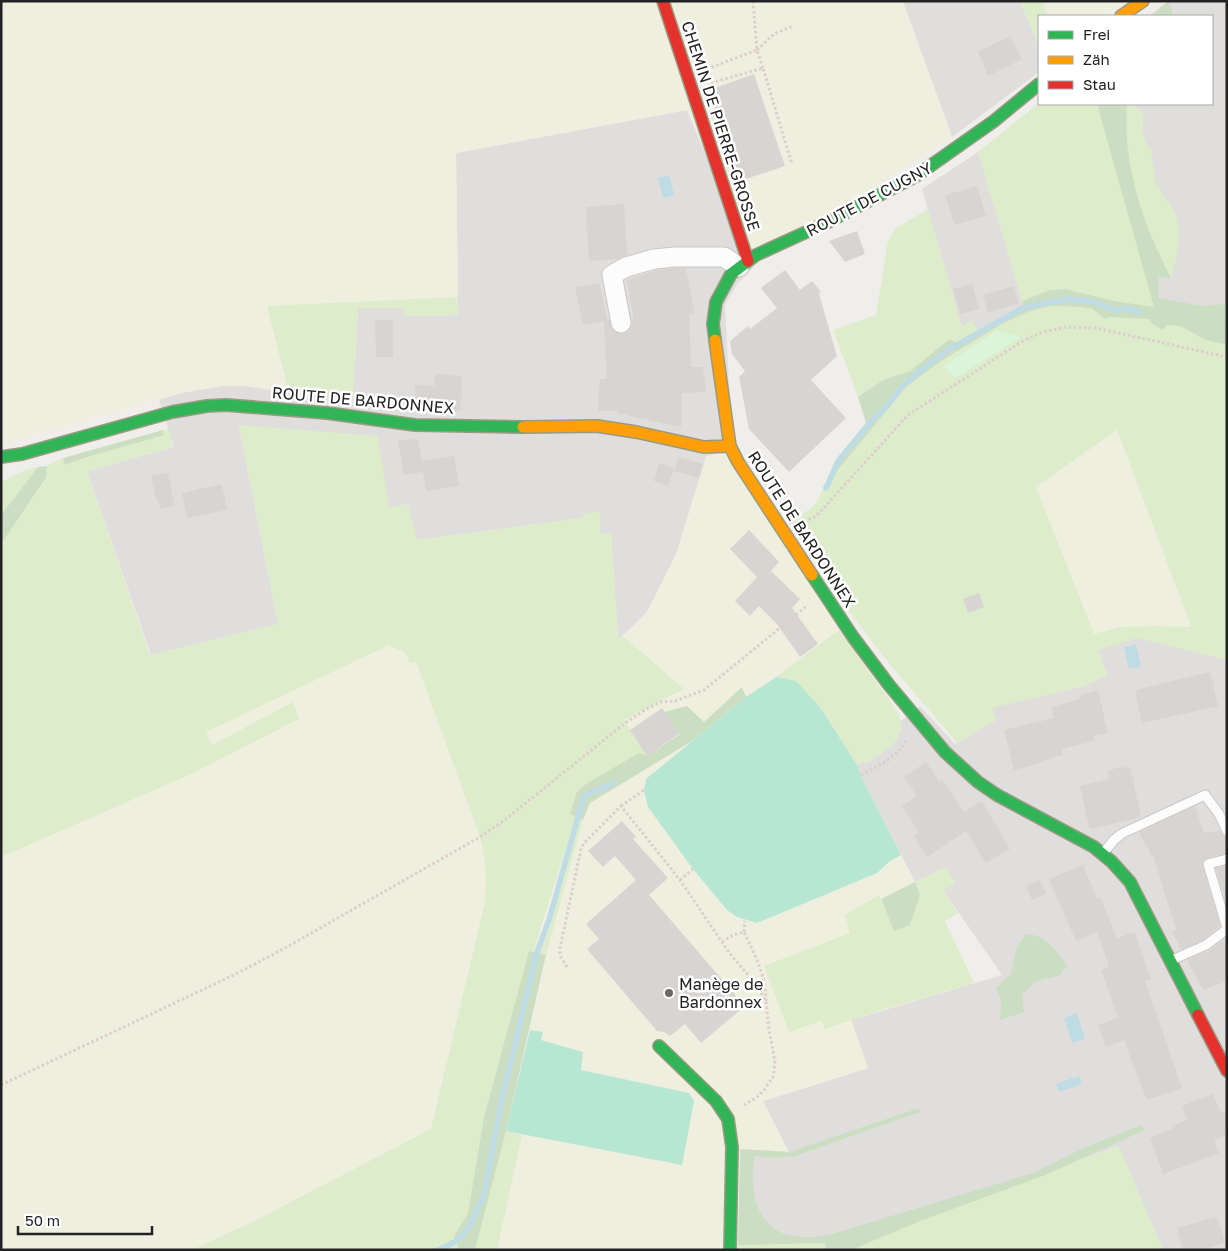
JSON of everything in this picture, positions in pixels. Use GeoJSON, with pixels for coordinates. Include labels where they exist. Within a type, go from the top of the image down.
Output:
{"type":"FeatureCollection","features":[{"type":"Feature","properties":{"kind":"street","name":"CHEMIN DE PIERRE-GROSSE"},"geometry":{"type":"LineString","coordinates":[[663,1],[688,76],[743,264]]}},
{"type":"Feature","properties":{"kind":"street"},"geometry":{"type":"LineString","coordinates":[[1122,15],[1142,1]]}},
{"type":"Feature","properties":{"kind":"street","name":"ROUTE DE CUGNY"},"geometry":{"type":"LineString","coordinates":[[730,446],[713,324],[714,312],[721,292],[731,274],[743,264],[916,176],[994,121],[1038,85]]}},
{"type":"Feature","properties":{"kind":"street"},"geometry":{"type":"LineString","coordinates":[[621,323],[612,275],[626,268],[654,259],[724,257],[743,264]]}},
{"type":"Feature","properties":{"kind":"street","name":"ROUTE DE BARDONNEX"},"geometry":{"type":"LineString","coordinates":[[1,457],[22,454],[172,412],[226,405],[327,413],[416,425],[597,426],[636,432],[704,447],[730,446],[738,462],[853,637],[945,752],[978,782],[1020,808],[1103,853],[1130,882],[1227,1071]]}},
{"type":"Feature","properties":{"kind":"street","name":"ROUTE DE BARDONNEX"},"geometry":{"type":"LineString","coordinates":[[1,468],[22,454]]}},
{"type":"Feature","properties":{"kind":"street"},"geometry":{"type":"LineString","coordinates":[[659,1046],[716,1101],[727,1116],[731,1130],[732,1147],[730,1250]]}},
{"type":"Feature","properties":{"kind":"lane"},"geometry":{"type":"LineString","coordinates":[[1103,853],[1121,834],[1205,795],[1219,814],[1227,831]]}},
{"type":"Feature","properties":{"kind":"lane"},"geometry":{"type":"LineString","coordinates":[[1169,961],[1206,945],[1227,928],[1208,864],[1227,859]]}},
{"type":"Feature","properties":{"kind":"path"},"geometry":{"type":"LineString","coordinates":[[752,1],[757,50],[792,164]]}},
{"type":"Feature","properties":{"kind":"path"},"geometry":{"type":"LineString","coordinates":[[688,76],[757,50],[774,34],[793,26]]}},
{"type":"Feature","properties":{"kind":"path"},"geometry":{"type":"LineString","coordinates":[[694,97],[709,84],[763,68]]}},
{"type":"Feature","properties":{"kind":"path"},"geometry":{"type":"LineString","coordinates":[[780,526],[814,518],[908,415],[1021,342],[1040,333],[1066,327],[1096,328],[1227,357]]}},
{"type":"Feature","properties":{"kind":"path"},"geometry":{"type":"LineString","coordinates":[[1,1085],[236,974],[480,837],[506,819],[625,724],[648,708],[661,702],[675,701],[704,690],[824,592]]}},
{"type":"Feature","properties":{"kind":"path"},"geometry":{"type":"LineString","coordinates":[[861,775],[883,764],[898,751],[904,744],[916,718]]}},
{"type":"Feature","properties":{"kind":"path"},"geometry":{"type":"LineString","coordinates":[[567,967],[560,955],[560,948],[584,843],[621,806],[644,790]]}},
{"type":"Feature","properties":{"kind":"path"},"geometry":{"type":"LineString","coordinates":[[621,806],[680,880],[722,942],[756,984],[766,1002]]}},
{"type":"Feature","properties":{"kind":"path"},"geometry":{"type":"LineString","coordinates":[[680,880],[693,869]]}},
{"type":"Feature","properties":{"kind":"path"},"geometry":{"type":"LineString","coordinates":[[727,1116],[757,1097],[773,1077],[775,1061],[769,1030],[766,987],[761,968],[744,932],[745,921]]}},
{"type":"Feature","properties":{"kind":"path"},"geometry":{"type":"LineString","coordinates":[[722,942],[733,935],[744,932]]}},
{"type":"Feature","properties":{"kind":"shaded area"},"geometry":{"type":"Polygon","coordinates":[[[1020,1],[1038,45],[1038,73],[952,137],[903,2],[1020,1]]]}},
{"type":"Feature","properties":{"kind":"shaded area"},"geometry":{"type":"Polygon","coordinates":[[[1168,1],[1227,1],[1227,317],[1155,307],[1097,105],[1213,105],[1213,15],[1150,15],[1168,1]]]}},
{"type":"Feature","properties":{"kind":"shaded area"},"geometry":{"type":"Polygon","coordinates":[[[687,110],[753,268],[737,284],[725,305],[732,445],[657,595],[641,620],[618,639],[611,533],[600,533],[583,514],[583,518],[417,540],[408,504],[389,508],[239,426],[278,624],[151,655],[87,471],[174,447],[159,400],[181,393],[222,386],[246,386],[353,401],[358,308],[403,308],[404,316],[458,315],[456,153],[687,110]]]}},
{"type":"Feature","properties":{"kind":"shaded area"},"geometry":{"type":"Polygon","coordinates":[[[978,152],[1024,306],[965,338],[922,189],[978,152]]]}},
{"type":"Feature","properties":{"kind":"shaded area"},"geometry":{"type":"Polygon","coordinates":[[[1137,637],[1227,660],[1227,1250],[1163,1250],[1118,1146],[1047,1172],[816,1243],[738,1245],[763,1101],[868,1068],[851,1020],[1002,975],[943,890],[946,867],[915,882],[857,765],[870,761],[891,746],[901,730],[901,721],[920,706],[955,744],[996,720],[991,708],[1084,686],[1107,675],[1098,650],[1137,637]]]}},
{"type":"Feature","properties":{"kind":"green space"},"geometry":{"type":"Polygon","coordinates":[[[1,1],[905,1],[903,2],[952,137],[753,268],[687,110],[456,153],[458,297],[267,306],[289,393],[246,386],[205,388],[181,393],[1,444],[1,1]]]}},
{"type":"Feature","properties":{"kind":"green space"},"geometry":{"type":"Polygon","coordinates":[[[1020,1],[1042,1],[1048,15],[1038,15],[1038,45],[1020,1]]]}},
{"type":"Feature","properties":{"kind":"green space"},"geometry":{"type":"Polygon","coordinates":[[[1042,1],[1127,1],[1106,15],[1048,15],[1042,1]]]}},
{"type":"Feature","properties":{"kind":"green space"},"geometry":{"type":"Polygon","coordinates":[[[1169,1],[1173,15],[1155,15],[1155,12],[1169,1]]]}},
{"type":"Feature","properties":{"kind":"green space"},"geometry":{"type":"Polygon","coordinates":[[[1038,104],[1097,105],[1155,307],[1115,301],[1065,289],[1050,290],[1022,301],[978,152],[1038,104]]]}},
{"type":"Feature","properties":{"kind":"green space"},"geometry":{"type":"Polygon","coordinates":[[[1097,105],[1127,105],[1126,127],[1131,171],[1143,215],[1171,278],[1159,277],[1158,298],[1202,306],[1225,304],[1227,345],[1206,340],[1180,326],[1167,325],[1163,330],[1149,319],[1109,317],[1104,319],[1093,309],[1051,306],[1030,311],[1002,324],[943,360],[907,386],[834,475],[834,462],[866,423],[858,397],[883,380],[910,371],[949,339],[956,343],[1023,306],[1022,301],[1050,290],[1065,289],[1115,301],[1154,307],[1097,105]]]}},
{"type":"Feature","properties":{"kind":"green space"},"geometry":{"type":"Polygon","coordinates":[[[1127,105],[1135,105],[1144,114],[1142,131],[1147,145],[1152,150],[1155,183],[1160,187],[1163,196],[1171,205],[1178,223],[1179,241],[1171,278],[1143,215],[1131,171],[1126,127],[1127,105]]]}},
{"type":"Feature","properties":{"kind":"green space"},"geometry":{"type":"Polygon","coordinates":[[[928,209],[962,327],[972,320],[978,331],[956,343],[948,339],[910,371],[883,380],[858,397],[833,330],[876,315],[888,241],[896,228],[928,209]]]}},
{"type":"Feature","properties":{"kind":"green space"},"geometry":{"type":"Polygon","coordinates":[[[458,297],[458,315],[403,316],[403,308],[358,308],[353,402],[289,393],[267,306],[458,297]]]}},
{"type":"Feature","properties":{"kind":"green space"},"geometry":{"type":"Polygon","coordinates":[[[1051,306],[1094,309],[1104,319],[1109,317],[1150,319],[1167,325],[1180,326],[1206,340],[1227,345],[1227,660],[1137,638],[1098,650],[1107,675],[1084,686],[992,708],[996,720],[957,743],[892,667],[854,618],[790,525],[814,505],[820,496],[834,462],[835,474],[907,386],[943,360],[1002,324],[1030,311],[1051,306]],[[1117,430],[1036,487],[1094,634],[1119,627],[1191,627],[1117,430]]]}},
{"type":"Feature","properties":{"kind":"green space"},"geometry":{"type":"Polygon","coordinates":[[[997,330],[1021,337],[955,378],[944,366],[997,330]]]}},
{"type":"Feature","properties":{"kind":"green space"},"geometry":{"type":"Polygon","coordinates":[[[239,425],[378,436],[389,508],[408,504],[417,540],[583,518],[583,513],[600,512],[600,533],[611,533],[618,639],[623,636],[684,689],[624,720],[647,756],[570,814],[576,817],[533,952],[529,951],[484,1117],[468,1213],[454,1236],[459,1250],[192,1250],[256,1220],[431,1129],[485,902],[486,877],[484,853],[480,837],[416,662],[410,663],[405,653],[389,645],[206,732],[212,745],[293,702],[299,719],[189,775],[1,857],[1,544],[46,479],[47,466],[63,458],[66,465],[164,434],[163,430],[169,429],[173,447],[87,471],[150,655],[278,624],[239,425]]]}},
{"type":"Feature","properties":{"kind":"green space"},"geometry":{"type":"Polygon","coordinates":[[[163,430],[164,435],[65,465],[63,458],[163,430]]]}},
{"type":"Feature","properties":{"kind":"green space"},"geometry":{"type":"Polygon","coordinates":[[[1118,430],[1191,627],[1119,627],[1094,634],[1036,487],[1118,430]]]}},
{"type":"Feature","properties":{"kind":"green space"},"geometry":{"type":"Polygon","coordinates":[[[732,445],[839,630],[746,697],[742,688],[704,722],[664,712],[679,734],[647,756],[624,720],[684,689],[623,636],[647,612],[676,554],[706,457],[732,445]]]}},
{"type":"Feature","properties":{"kind":"green space"},"geometry":{"type":"Polygon","coordinates":[[[47,466],[46,478],[1,544],[1,515],[38,467],[47,466]]]}},
{"type":"Feature","properties":{"kind":"green space"},"geometry":{"type":"Polygon","coordinates":[[[38,467],[1,515],[1,482],[25,470],[38,467]]]}},
{"type":"Feature","properties":{"kind":"green space"},"geometry":{"type":"Polygon","coordinates":[[[839,630],[895,708],[901,721],[900,731],[892,745],[879,755],[857,765],[820,707],[796,681],[776,677],[839,630]]]}},
{"type":"Feature","properties":{"kind":"green space"},"geometry":{"type":"Polygon","coordinates":[[[389,645],[405,654],[410,663],[416,661],[480,837],[486,859],[487,881],[485,902],[431,1129],[256,1220],[192,1250],[1,1250],[1,857],[189,775],[299,719],[293,703],[212,745],[206,732],[389,645]]]}},
{"type":"Feature","properties":{"kind":"green space"},"geometry":{"type":"Polygon","coordinates":[[[776,677],[796,681],[820,707],[857,765],[901,855],[890,861],[877,873],[757,923],[737,917],[727,910],[693,869],[648,807],[644,790],[646,779],[746,697],[776,677]]]}},
{"type":"Feature","properties":{"kind":"green space"},"geometry":{"type":"Polygon","coordinates":[[[742,687],[746,697],[692,741],[590,803],[583,820],[570,814],[577,792],[586,784],[639,753],[647,756],[679,735],[664,712],[687,706],[704,722],[742,687]]]}},
{"type":"Feature","properties":{"kind":"green space"},"geometry":{"type":"Polygon","coordinates":[[[692,741],[646,779],[693,869],[727,910],[737,917],[756,923],[877,873],[890,861],[901,855],[915,882],[881,899],[879,896],[851,933],[765,966],[821,1021],[825,1029],[851,1020],[868,1068],[763,1101],[789,1152],[740,1149],[719,1250],[497,1250],[522,1135],[682,1165],[694,1101],[689,1093],[581,1070],[583,1052],[541,1040],[542,1032],[530,1030],[546,955],[583,820],[590,803],[692,741]]]}},
{"type":"Feature","properties":{"kind":"green space"},"geometry":{"type":"Polygon","coordinates":[[[580,819],[583,820],[546,955],[539,953],[549,930],[580,819]]]}},
{"type":"Feature","properties":{"kind":"green space"},"geometry":{"type":"Polygon","coordinates":[[[946,867],[956,884],[943,890],[958,913],[945,921],[974,983],[878,1011],[825,1029],[821,1021],[789,1032],[764,966],[850,933],[845,915],[879,895],[894,931],[920,895],[915,882],[946,867]]]}},
{"type":"Feature","properties":{"kind":"green space"},"geometry":{"type":"Polygon","coordinates":[[[915,882],[920,895],[910,925],[894,931],[881,899],[915,882]]]}},
{"type":"Feature","properties":{"kind":"green space"},"geometry":{"type":"Polygon","coordinates":[[[1026,934],[1045,940],[1055,949],[1067,966],[1059,976],[1036,981],[1022,995],[1024,1012],[1000,1020],[1001,999],[996,988],[1011,974],[1017,946],[1026,934]]]}},
{"type":"Feature","properties":{"kind":"green space"},"geometry":{"type":"Polygon","coordinates":[[[529,951],[546,955],[506,1131],[475,1250],[459,1250],[454,1236],[468,1213],[484,1117],[529,951]]]}},
{"type":"Feature","properties":{"kind":"green space"},"geometry":{"type":"Polygon","coordinates":[[[530,1030],[543,1032],[541,1040],[583,1052],[581,1070],[689,1093],[694,1101],[682,1165],[506,1131],[530,1030]]]}},
{"type":"Feature","properties":{"kind":"green space"},"geometry":{"type":"Polygon","coordinates":[[[919,1108],[920,1112],[795,1156],[775,1158],[755,1156],[753,1183],[755,1197],[759,1210],[766,1221],[775,1229],[787,1235],[809,1237],[829,1235],[1033,1173],[1086,1147],[1141,1125],[1145,1130],[1045,1175],[920,1221],[851,1250],[826,1250],[825,1243],[738,1245],[740,1149],[789,1152],[919,1108]]]}},
{"type":"Feature","properties":{"kind":"green space"},"geometry":{"type":"Polygon","coordinates":[[[506,1131],[522,1135],[497,1250],[475,1250],[506,1131]]]}},
{"type":"Feature","properties":{"kind":"green space"},"geometry":{"type":"Polygon","coordinates":[[[1119,1146],[1163,1250],[738,1250],[738,1245],[816,1243],[1047,1172],[1119,1146]]]}},
{"type":"Feature","properties":{"kind":"water"},"geometry":{"type":"Polygon","coordinates":[[[669,175],[674,195],[663,198],[658,178],[669,175]]]}},
{"type":"Feature","properties":{"kind":"water"},"geometry":{"type":"Polygon","coordinates":[[[1136,644],[1141,667],[1129,669],[1124,647],[1136,644]]]}},
{"type":"Feature","properties":{"kind":"water"},"geometry":{"type":"Polygon","coordinates":[[[1077,1013],[1085,1039],[1072,1043],[1064,1018],[1077,1013]]]}},
{"type":"Feature","properties":{"kind":"water"},"geometry":{"type":"Polygon","coordinates":[[[1079,1076],[1082,1084],[1059,1092],[1056,1084],[1079,1076]]]}},
{"type":"Feature","properties":{"kind":"building"},"geometry":{"type":"Polygon","coordinates":[[[1010,36],[1022,59],[988,76],[978,52],[1010,36]]]}},
{"type":"Feature","properties":{"kind":"building"},"geometry":{"type":"Polygon","coordinates":[[[754,74],[785,166],[740,181],[709,90],[754,74]]]}},
{"type":"Feature","properties":{"kind":"building"},"geometry":{"type":"Polygon","coordinates":[[[977,186],[986,216],[954,225],[945,195],[977,186]]]}},
{"type":"Feature","properties":{"kind":"building"},"geometry":{"type":"Polygon","coordinates":[[[624,204],[627,255],[617,259],[589,261],[586,207],[624,204]]]}},
{"type":"Feature","properties":{"kind":"building"},"geometry":{"type":"Polygon","coordinates":[[[857,231],[865,254],[845,262],[829,241],[857,231]]]}},
{"type":"Feature","properties":{"kind":"building"},"geometry":{"type":"Polygon","coordinates":[[[686,268],[694,313],[689,314],[691,367],[703,367],[706,392],[682,393],[681,427],[629,416],[629,414],[618,414],[619,411],[598,411],[600,379],[607,379],[604,321],[583,325],[575,287],[599,283],[607,319],[609,319],[613,331],[623,334],[629,331],[632,321],[634,321],[627,280],[656,270],[686,268]]]}},
{"type":"Feature","properties":{"kind":"building"},"geometry":{"type":"Polygon","coordinates":[[[785,270],[800,290],[812,281],[821,292],[819,294],[837,356],[811,380],[846,418],[789,472],[749,429],[739,377],[745,371],[732,354],[730,341],[748,326],[750,329],[777,308],[761,288],[785,270]]]}},
{"type":"Feature","properties":{"kind":"building"},"geometry":{"type":"Polygon","coordinates":[[[972,284],[979,309],[960,314],[953,289],[972,284]]]}},
{"type":"Feature","properties":{"kind":"building"},"geometry":{"type":"Polygon","coordinates":[[[1014,286],[1019,304],[988,312],[983,295],[1014,286]]]}},
{"type":"Feature","properties":{"kind":"building"},"geometry":{"type":"Polygon","coordinates":[[[375,320],[393,320],[393,357],[376,357],[375,320]]]}},
{"type":"Feature","properties":{"kind":"building"},"geometry":{"type":"Polygon","coordinates":[[[435,374],[462,376],[460,411],[416,410],[415,385],[434,386],[435,374]]]}},
{"type":"Feature","properties":{"kind":"building"},"geometry":{"type":"Polygon","coordinates":[[[418,440],[422,461],[454,456],[459,486],[426,491],[423,472],[404,475],[398,441],[418,440]]]}},
{"type":"Feature","properties":{"kind":"building"},"geometry":{"type":"Polygon","coordinates":[[[678,457],[703,464],[699,478],[674,471],[678,457]]]}},
{"type":"Feature","properties":{"kind":"building"},"geometry":{"type":"Polygon","coordinates":[[[659,463],[674,468],[668,486],[654,481],[659,463]]]}},
{"type":"Feature","properties":{"kind":"building"},"geometry":{"type":"Polygon","coordinates":[[[168,473],[174,506],[160,509],[151,476],[168,473]]]}},
{"type":"Feature","properties":{"kind":"building"},"geometry":{"type":"Polygon","coordinates":[[[222,484],[227,510],[187,518],[182,493],[222,484]]]}},
{"type":"Feature","properties":{"kind":"building"},"geometry":{"type":"Polygon","coordinates":[[[749,530],[779,562],[771,571],[800,599],[792,608],[818,644],[800,657],[777,624],[759,606],[750,616],[735,601],[757,577],[730,549],[749,530]]]}},
{"type":"Feature","properties":{"kind":"building"},"geometry":{"type":"Polygon","coordinates":[[[979,593],[984,607],[968,613],[963,599],[979,593]]]}},
{"type":"Feature","properties":{"kind":"building"},"geometry":{"type":"Polygon","coordinates":[[[1210,672],[1218,706],[1142,723],[1135,690],[1210,672]]]}},
{"type":"Feature","properties":{"kind":"building"},"geometry":{"type":"Polygon","coordinates":[[[1098,690],[1108,733],[1093,736],[1094,741],[1061,749],[1063,755],[1014,770],[1004,730],[1054,718],[1051,707],[1081,699],[1080,695],[1098,690]]]}},
{"type":"Feature","properties":{"kind":"building"},"geometry":{"type":"Polygon","coordinates":[[[662,708],[679,734],[647,756],[630,730],[662,708]]]}},
{"type":"Feature","properties":{"kind":"building"},"geometry":{"type":"Polygon","coordinates":[[[926,762],[939,781],[942,779],[964,812],[980,802],[983,803],[1010,849],[986,863],[966,831],[927,857],[914,836],[919,832],[902,806],[917,796],[904,777],[926,762]]]}},
{"type":"Feature","properties":{"kind":"building"},"geometry":{"type":"Polygon","coordinates":[[[1123,766],[1123,768],[1130,767],[1141,817],[1092,829],[1089,827],[1080,786],[1109,779],[1107,771],[1123,766]]]}},
{"type":"Feature","properties":{"kind":"building"},"geometry":{"type":"Polygon","coordinates":[[[1195,806],[1204,833],[1220,831],[1223,836],[1227,837],[1227,853],[1206,858],[1202,863],[1220,926],[1203,940],[1181,949],[1172,931],[1176,930],[1153,855],[1151,856],[1148,847],[1146,848],[1139,832],[1195,806]]]}},
{"type":"Feature","properties":{"kind":"building"},"geometry":{"type":"Polygon","coordinates":[[[622,821],[636,837],[633,839],[668,878],[649,895],[745,1006],[701,1043],[685,1024],[670,1036],[664,1032],[657,1031],[587,949],[599,939],[586,924],[636,880],[615,856],[603,867],[588,851],[622,821]]]}},
{"type":"Feature","properties":{"kind":"building"},"geometry":{"type":"Polygon","coordinates":[[[1083,865],[1097,899],[1100,897],[1117,938],[1135,932],[1151,980],[1145,981],[1182,1088],[1147,1100],[1125,1040],[1106,1047],[1098,1025],[1118,1018],[1101,970],[1109,967],[1097,932],[1076,941],[1049,879],[1083,865]]]}},
{"type":"Feature","properties":{"kind":"building"},"geometry":{"type":"Polygon","coordinates":[[[1227,866],[1227,898],[1225,899],[1216,868],[1227,866]]]}},
{"type":"Feature","properties":{"kind":"building"},"geometry":{"type":"Polygon","coordinates":[[[1040,880],[1046,894],[1032,900],[1026,886],[1040,880]]]}},
{"type":"Feature","properties":{"kind":"building"},"geometry":{"type":"Polygon","coordinates":[[[1224,939],[1227,946],[1227,981],[1203,990],[1187,960],[1209,951],[1224,939]]]}},
{"type":"Feature","properties":{"kind":"building"},"geometry":{"type":"Polygon","coordinates":[[[1213,1094],[1221,1113],[1227,1111],[1227,1135],[1214,1140],[1219,1153],[1163,1174],[1150,1138],[1173,1129],[1172,1126],[1187,1120],[1182,1106],[1213,1094]]]}},
{"type":"Feature","properties":{"kind":"building"},"geometry":{"type":"Polygon","coordinates":[[[1217,1217],[1225,1243],[1201,1250],[1183,1250],[1177,1228],[1217,1217]]]}},
{"type":"Feature","properties":{"kind":"waterway"},"geometry":{"type":"LineString","coordinates":[[826,488],[839,460],[868,425],[888,405],[903,385],[946,351],[1021,309],[1039,304],[1069,299],[1093,302],[1115,310],[1124,308],[1140,312]]}},
{"type":"Feature","properties":{"kind":"waterway"},"geometry":{"type":"LineString","coordinates":[[438,1250],[453,1243],[462,1236],[470,1225],[484,1195],[500,1107],[537,952],[549,920],[584,796],[614,783]]}},
{"type":"Feature","properties":{"kind":"traffic: fast"},"geometry":{"type":"LineString","coordinates":[[715,340],[713,324],[716,302],[731,274],[756,255],[826,223],[916,176],[994,121],[1038,85]]}},
{"type":"Feature","properties":{"kind":"traffic: fast"},"geometry":{"type":"LineString","coordinates":[[1,457],[22,454],[172,412],[207,406],[226,405],[327,413],[415,425],[523,427]]}},
{"type":"Feature","properties":{"kind":"traffic: fast"},"geometry":{"type":"LineString","coordinates":[[812,575],[853,637],[889,685],[945,752],[978,782],[997,795],[1094,847],[1112,862],[1130,882],[1198,1015]]}},
{"type":"Feature","properties":{"kind":"traffic: fast"},"geometry":{"type":"LineString","coordinates":[[659,1046],[716,1101],[728,1119],[732,1147],[730,1250]]}},
{"type":"Feature","properties":{"kind":"traffic: slow"},"geometry":{"type":"LineString","coordinates":[[1122,15],[1143,1]]}},
{"type":"Feature","properties":{"kind":"traffic: slow"},"geometry":{"type":"LineString","coordinates":[[715,340],[730,446],[738,462],[812,575]]}},
{"type":"Feature","properties":{"kind":"traffic: slow"},"geometry":{"type":"LineString","coordinates":[[523,427],[597,426],[636,432],[704,447],[730,446]]}},
{"type":"Feature","properties":{"kind":"traffic: jam"},"geometry":{"type":"LineString","coordinates":[[663,1],[748,261]]}},
{"type":"Feature","properties":{"kind":"traffic: jam"},"geometry":{"type":"LineString","coordinates":[[1198,1015],[1227,1071]]}},
{"type":"Feature","properties":{"kind":"place","name":"Manège de Bardonnex"},"geometry":{"type":"Point","coordinates":[669,993]}}]}
